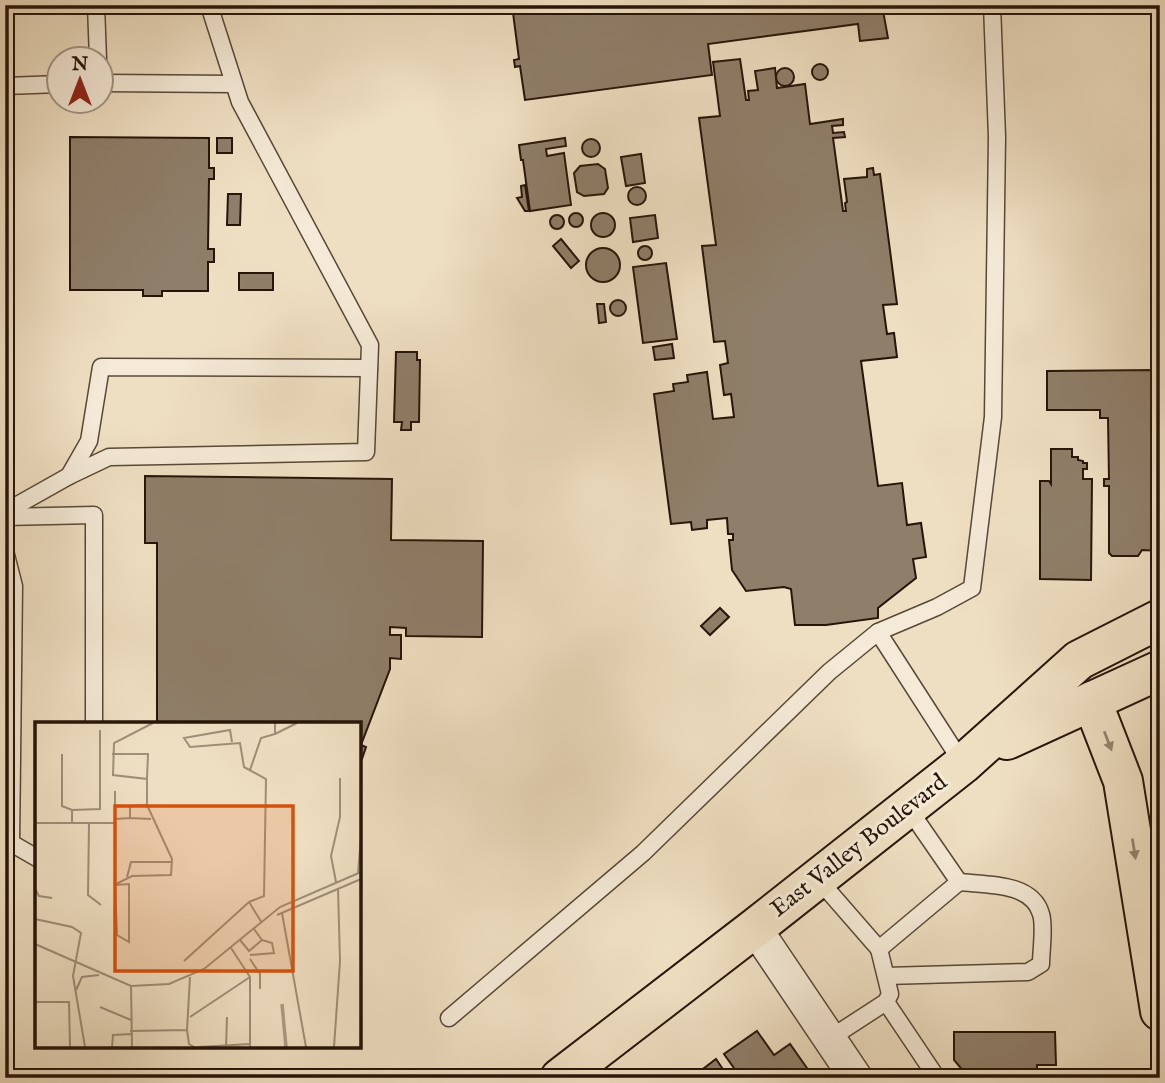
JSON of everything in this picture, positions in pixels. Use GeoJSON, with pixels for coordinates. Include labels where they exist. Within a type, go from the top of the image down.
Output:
{"type":"FeatureCollection","features":[{"type":"Feature","properties":{"kind":"main road","name":"East Valley Boulevard"},"geometry":{"type":"LineString","coordinates":[[560,1078],[970,759],[1079,660],[1160,619]]}},
{"type":"Feature","properties":{"kind":"main road"},"geometry":{"type":"LineString","coordinates":[[1079,660],[1092,701],[1124,781],[1160,1011]]}},
{"type":"Feature","properties":{"kind":"main road"},"geometry":{"type":"LineString","coordinates":[[970,759],[1160,670]]}},
{"type":"Feature","properties":{"kind":"street"},"geometry":{"type":"LineString","coordinates":[[755,928],[856,1078]]}},
{"type":"Feature","properties":{"kind":"lane"},"geometry":{"type":"LineString","coordinates":[[96,5],[97,46]]}},
{"type":"Feature","properties":{"kind":"lane"},"geometry":{"type":"LineString","coordinates":[[5,514],[69,476],[109,457],[366,452],[370,345],[240,102],[209,5]]}},
{"type":"Feature","properties":{"kind":"lane"},"geometry":{"type":"LineString","coordinates":[[449,1018],[643,853],[828,672],[878,632],[937,607],[972,588],[993,417],[997,137],[992,5]]}},
{"type":"Feature","properties":{"kind":"lane"},"geometry":{"type":"LineString","coordinates":[[116,83],[234,84]]}},
{"type":"Feature","properties":{"kind":"lane"},"geometry":{"type":"LineString","coordinates":[[5,86],[46,85]]}},
{"type":"Feature","properties":{"kind":"lane"},"geometry":{"type":"LineString","coordinates":[[69,476],[89,441],[101,366],[369,368]]}},
{"type":"Feature","properties":{"kind":"lane"},"geometry":{"type":"LineString","coordinates":[[5,514],[93,515],[94,722]]}},
{"type":"Feature","properties":{"kind":"lane"},"geometry":{"type":"LineString","coordinates":[[5,551],[15,586],[11,843],[35,857]]}},
{"type":"Feature","properties":{"kind":"lane"},"geometry":{"type":"LineString","coordinates":[[878,632],[970,759]]}},
{"type":"Feature","properties":{"kind":"lane"},"geometry":{"type":"LineString","coordinates":[[886,976],[1028,972],[1041,964],[1041,914],[1030,898],[1022,891],[960,882],[908,808]]}},
{"type":"Feature","properties":{"kind":"lane"},"geometry":{"type":"LineString","coordinates":[[818,879],[879,949],[890,994],[886,1002],[828,1039]]}},
{"type":"Feature","properties":{"kind":"lane"},"geometry":{"type":"LineString","coordinates":[[879,949],[960,882]]}},
{"type":"Feature","properties":{"kind":"lane"},"geometry":{"type":"LineString","coordinates":[[886,1002],[937,1078]]}},
{"type":"Feature","properties":{"kind":"building"},"geometry":{"type":"Polygon","coordinates":[[[512,5],[882,5],[888,38],[860,41],[858,24],[708,44],[712,75],[525,100],[520,66],[515,67],[514,60],[519,59],[512,5]]]}},
{"type":"Feature","properties":{"kind":"building"},"geometry":{"type":"Polygon","coordinates":[[[740,59],[746,100],[749,100],[748,91],[758,90],[755,71],[775,68],[777,88],[805,84],[810,124],[843,119],[843,125],[832,126],[833,133],[844,132],[845,137],[833,138],[843,211],[846,211],[847,202],[844,179],[867,177],[867,169],[873,168],[874,175],[880,174],[897,304],[883,305],[887,334],[894,333],[897,357],[861,361],[878,486],[902,483],[907,525],[921,523],[926,557],[913,559],[916,578],[878,608],[878,618],[826,625],[795,625],[791,589],[784,587],[746,591],[732,570],[729,540],[733,540],[733,534],[728,534],[727,518],[707,520],[707,528],[692,530],[691,522],[671,524],[654,394],[674,391],[673,384],[688,382],[687,375],[707,372],[713,419],[734,417],[731,394],[724,395],[720,365],[728,363],[725,341],[714,342],[702,246],[716,245],[699,118],[720,116],[713,62],[740,59]]]}},
{"type":"Feature","properties":{"kind":"building"},"geometry":{"type":"Polygon","coordinates":[[[817,64],[823,64],[828,72],[826,78],[817,80],[812,75],[812,69],[817,64]]]}},
{"type":"Feature","properties":{"kind":"building"},"geometry":{"type":"Polygon","coordinates":[[[785,68],[791,71],[794,77],[791,83],[785,86],[779,83],[776,77],[779,71],[785,68]]]}},
{"type":"Feature","properties":{"kind":"building"},"geometry":{"type":"Polygon","coordinates":[[[70,137],[209,138],[209,168],[214,168],[214,179],[209,179],[208,249],[214,249],[214,262],[208,262],[208,291],[162,291],[162,296],[143,296],[143,290],[70,290],[70,137]]]}},
{"type":"Feature","properties":{"kind":"building"},"geometry":{"type":"Polygon","coordinates":[[[217,138],[232,138],[232,153],[217,153],[217,138]]]}},
{"type":"Feature","properties":{"kind":"building"},"geometry":{"type":"Polygon","coordinates":[[[565,138],[566,146],[546,149],[547,156],[564,153],[571,205],[530,211],[519,145],[565,138]]]}},
{"type":"Feature","properties":{"kind":"building"},"geometry":{"type":"Polygon","coordinates":[[[591,139],[597,142],[600,148],[597,154],[591,157],[585,154],[582,148],[585,142],[591,139]]]}},
{"type":"Feature","properties":{"kind":"building"},"geometry":{"type":"Polygon","coordinates":[[[641,154],[645,183],[626,186],[621,157],[641,154]]]}},
{"type":"Feature","properties":{"kind":"building"},"geometry":{"type":"Polygon","coordinates":[[[598,164],[605,169],[608,188],[604,194],[584,196],[577,192],[574,173],[580,166],[598,164]]]}},
{"type":"Feature","properties":{"kind":"building"},"geometry":{"type":"Polygon","coordinates":[[[525,185],[529,211],[525,211],[517,198],[522,197],[521,186],[525,185]]]}},
{"type":"Feature","properties":{"kind":"building"},"geometry":{"type":"Polygon","coordinates":[[[637,187],[643,190],[646,196],[643,202],[637,205],[631,202],[628,196],[631,190],[637,187]]]}},
{"type":"Feature","properties":{"kind":"building"},"geometry":{"type":"Polygon","coordinates":[[[228,194],[241,194],[240,225],[227,225],[228,194]]]}},
{"type":"Feature","properties":{"kind":"building"},"geometry":{"type":"Polygon","coordinates":[[[576,213],[581,215],[581,225],[576,227],[571,225],[569,220],[571,215],[576,213]]]}},
{"type":"Feature","properties":{"kind":"building"},"geometry":{"type":"Polygon","coordinates":[[[603,213],[611,217],[615,225],[611,233],[603,237],[595,233],[591,225],[595,217],[603,213]]]}},
{"type":"Feature","properties":{"kind":"building"},"geometry":{"type":"Polygon","coordinates":[[[557,215],[562,217],[562,227],[557,229],[552,227],[550,222],[552,217],[557,215]]]}},
{"type":"Feature","properties":{"kind":"building"},"geometry":{"type":"Polygon","coordinates":[[[655,215],[658,238],[633,242],[630,218],[655,215]]]}},
{"type":"Feature","properties":{"kind":"building"},"geometry":{"type":"Polygon","coordinates":[[[561,239],[579,261],[571,268],[553,246],[561,239]]]}},
{"type":"Feature","properties":{"kind":"building"},"geometry":{"type":"Polygon","coordinates":[[[642,246],[648,246],[652,253],[648,260],[642,260],[638,256],[638,250],[642,246]]]}},
{"type":"Feature","properties":{"kind":"building"},"geometry":{"type":"Polygon","coordinates":[[[603,248],[615,253],[620,265],[615,277],[603,282],[591,277],[586,265],[591,253],[603,248]]]}},
{"type":"Feature","properties":{"kind":"building"},"geometry":{"type":"Polygon","coordinates":[[[666,263],[677,339],[643,343],[633,267],[666,263]]]}},
{"type":"Feature","properties":{"kind":"building"},"geometry":{"type":"Polygon","coordinates":[[[239,273],[273,273],[273,290],[239,290],[239,273]]]}},
{"type":"Feature","properties":{"kind":"building"},"geometry":{"type":"Polygon","coordinates":[[[615,300],[621,300],[626,308],[624,314],[615,316],[610,311],[610,305],[615,300]]]}},
{"type":"Feature","properties":{"kind":"building"},"geometry":{"type":"Polygon","coordinates":[[[597,304],[604,304],[606,322],[599,323],[597,304]]]}},
{"type":"Feature","properties":{"kind":"building"},"geometry":{"type":"Polygon","coordinates":[[[672,344],[674,358],[655,360],[653,347],[672,344]]]}},
{"type":"Feature","properties":{"kind":"building"},"geometry":{"type":"Polygon","coordinates":[[[396,352],[417,352],[417,360],[420,360],[419,422],[411,422],[411,430],[401,430],[402,422],[394,422],[396,352]]]}},
{"type":"Feature","properties":{"kind":"building"},"geometry":{"type":"Polygon","coordinates":[[[1153,370],[1153,410],[1160,410],[1160,551],[1142,550],[1138,556],[1112,556],[1109,553],[1109,486],[1104,486],[1104,479],[1109,479],[1108,418],[1100,418],[1100,410],[1047,410],[1047,371],[1153,370]]]}},
{"type":"Feature","properties":{"kind":"building"},"geometry":{"type":"Polygon","coordinates":[[[1051,449],[1072,449],[1072,457],[1078,457],[1078,460],[1087,463],[1087,469],[1083,469],[1083,479],[1092,479],[1091,580],[1040,579],[1040,481],[1049,481],[1051,484],[1051,449]]]}},
{"type":"Feature","properties":{"kind":"building"},"geometry":{"type":"Polygon","coordinates":[[[145,476],[392,479],[391,540],[483,541],[482,637],[406,636],[406,628],[390,627],[390,635],[401,635],[401,659],[390,658],[390,669],[361,745],[366,747],[362,759],[360,758],[360,722],[157,722],[157,543],[145,543],[145,476]]]}},
{"type":"Feature","properties":{"kind":"building"},"geometry":{"type":"Polygon","coordinates":[[[720,608],[729,617],[710,635],[701,626],[720,608]]]}},
{"type":"Feature","properties":{"kind":"building"},"geometry":{"type":"Polygon","coordinates":[[[757,1031],[774,1055],[790,1044],[809,1071],[799,1078],[741,1078],[724,1054],[757,1031]]]}},
{"type":"Feature","properties":{"kind":"building"},"geometry":{"type":"Polygon","coordinates":[[[954,1032],[1055,1032],[1056,1065],[1037,1065],[1037,1078],[969,1078],[954,1060],[954,1032]]]}},
{"type":"Feature","properties":{"kind":"building"},"geometry":{"type":"Polygon","coordinates":[[[716,1059],[729,1078],[703,1078],[699,1072],[716,1059]]]}}]}
